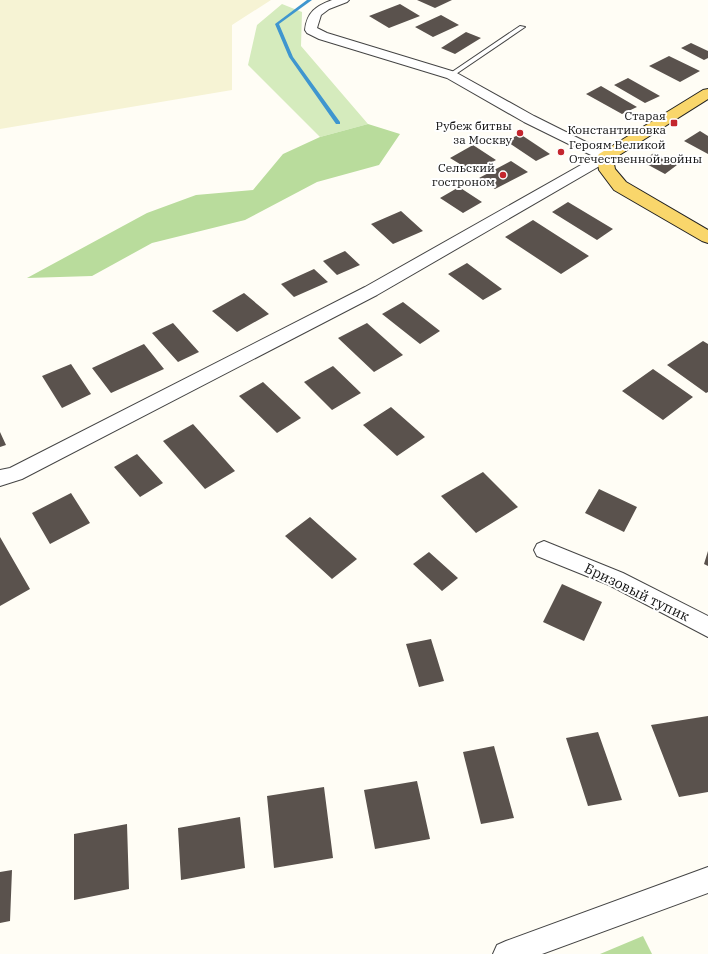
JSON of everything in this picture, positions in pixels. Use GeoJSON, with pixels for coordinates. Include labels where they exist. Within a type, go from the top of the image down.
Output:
{"type":"FeatureCollection","features":[{"type":"Feature","properties":{"kind":"main road"},"geometry":{"type":"LineString","coordinates":[[708,93],[604,157],[607,170],[620,186],[708,237]]}},
{"type":"Feature","properties":{"kind":"street"},"geometry":{"type":"LineString","coordinates":[[343,0],[319,10],[311,20],[310,30],[323,36],[451,75],[604,157]]}},
{"type":"Feature","properties":{"kind":"street"},"geometry":{"type":"LineString","coordinates":[[0,478],[22,470],[371,291],[604,157]]}},
{"type":"Feature","properties":{"kind":"street","name":"Бризовый тупик"},"geometry":{"type":"LineString","coordinates":[[544,550],[616,579],[708,627]]}},
{"type":"Feature","properties":{"kind":"street"},"geometry":{"type":"LineString","coordinates":[[506,954],[708,880]]}},
{"type":"Feature","properties":{"kind":"lane"},"geometry":{"type":"LineString","coordinates":[[451,75],[522,27]]}},
{"type":"Feature","properties":{"kind":"shaded area"},"geometry":{"type":"Polygon","coordinates":[[[0,0],[271,0],[232,25],[232,90],[0,129],[0,0]]]}},
{"type":"Feature","properties":{"kind":"green space"},"geometry":{"type":"Polygon","coordinates":[[[282,4],[302,12],[301,46],[368,124],[320,137],[248,65],[257,25],[282,4]]]}},
{"type":"Feature","properties":{"kind":"green space"},"geometry":{"type":"Polygon","coordinates":[[[368,124],[400,134],[379,165],[317,182],[245,220],[152,243],[92,276],[27,278],[147,213],[196,195],[253,190],[283,154],[320,137],[368,124]]]}},
{"type":"Feature","properties":{"kind":"green space"},"geometry":{"type":"Polygon","coordinates":[[[643,936],[652,954],[600,954],[643,936]]]}},
{"type":"Feature","properties":{"kind":"building"},"geometry":{"type":"Polygon","coordinates":[[[417,0],[452,0],[435,8],[417,0]]]}},
{"type":"Feature","properties":{"kind":"building"},"geometry":{"type":"Polygon","coordinates":[[[400,4],[420,16],[389,28],[369,16],[400,4]]]}},
{"type":"Feature","properties":{"kind":"building"},"geometry":{"type":"Polygon","coordinates":[[[441,15],[459,25],[433,37],[415,27],[441,15]]]}},
{"type":"Feature","properties":{"kind":"building"},"geometry":{"type":"Polygon","coordinates":[[[466,32],[481,38],[455,54],[441,48],[466,32]]]}},
{"type":"Feature","properties":{"kind":"building"},"geometry":{"type":"Polygon","coordinates":[[[691,43],[708,51],[708,58],[704,60],[681,48],[691,43]]]}},
{"type":"Feature","properties":{"kind":"building"},"geometry":{"type":"Polygon","coordinates":[[[669,56],[700,71],[680,82],[649,66],[669,56]]]}},
{"type":"Feature","properties":{"kind":"building"},"geometry":{"type":"Polygon","coordinates":[[[628,78],[660,96],[645,103],[614,85],[628,78]]]}},
{"type":"Feature","properties":{"kind":"building"},"geometry":{"type":"Polygon","coordinates":[[[601,86],[637,107],[622,114],[586,94],[601,86]]]}},
{"type":"Feature","properties":{"kind":"building"},"geometry":{"type":"Polygon","coordinates":[[[700,131],[708,136],[708,154],[684,141],[700,131]]]}},
{"type":"Feature","properties":{"kind":"building"},"geometry":{"type":"Polygon","coordinates":[[[520,134],[550,154],[536,161],[506,141],[520,134]]]}},
{"type":"Feature","properties":{"kind":"building"},"geometry":{"type":"Polygon","coordinates":[[[473,145],[496,160],[473,172],[450,158],[473,145]]]}},
{"type":"Feature","properties":{"kind":"building"},"geometry":{"type":"Polygon","coordinates":[[[654,153],[677,165],[665,174],[641,161],[654,153]]]}},
{"type":"Feature","properties":{"kind":"building","name":"Сельский гостроном"},"geometry":{"type":"Polygon","coordinates":[[[511,161],[528,172],[495,189],[479,178],[511,161]]]}},
{"type":"Feature","properties":{"kind":"building"},"geometry":{"type":"Polygon","coordinates":[[[459,187],[482,202],[463,213],[440,198],[459,187]]]}},
{"type":"Feature","properties":{"kind":"building"},"geometry":{"type":"Polygon","coordinates":[[[568,202],[613,229],[597,240],[552,212],[568,202]]]}},
{"type":"Feature","properties":{"kind":"building"},"geometry":{"type":"Polygon","coordinates":[[[401,211],[423,231],[393,244],[371,224],[401,211]]]}},
{"type":"Feature","properties":{"kind":"building"},"geometry":{"type":"Polygon","coordinates":[[[533,220],[589,256],[561,274],[505,237],[533,220]]]}},
{"type":"Feature","properties":{"kind":"building"},"geometry":{"type":"Polygon","coordinates":[[[345,251],[360,265],[337,275],[323,261],[345,251]]]}},
{"type":"Feature","properties":{"kind":"building"},"geometry":{"type":"Polygon","coordinates":[[[467,263],[502,289],[483,300],[448,274],[467,263]]]}},
{"type":"Feature","properties":{"kind":"building"},"geometry":{"type":"Polygon","coordinates":[[[314,269],[328,282],[294,297],[281,284],[314,269]]]}},
{"type":"Feature","properties":{"kind":"building"},"geometry":{"type":"Polygon","coordinates":[[[244,293],[269,314],[237,332],[212,311],[244,293]]]}},
{"type":"Feature","properties":{"kind":"building"},"geometry":{"type":"Polygon","coordinates":[[[403,302],[440,331],[420,344],[382,314],[403,302]]]}},
{"type":"Feature","properties":{"kind":"building"},"geometry":{"type":"Polygon","coordinates":[[[173,323],[199,352],[178,362],[152,333],[173,323]]]}},
{"type":"Feature","properties":{"kind":"building"},"geometry":{"type":"Polygon","coordinates":[[[367,323],[403,355],[374,372],[338,338],[367,323]]]}},
{"type":"Feature","properties":{"kind":"building"},"geometry":{"type":"Polygon","coordinates":[[[703,341],[708,344],[708,392],[706,393],[667,365],[703,341]]]}},
{"type":"Feature","properties":{"kind":"building"},"geometry":{"type":"Polygon","coordinates":[[[144,344],[164,369],[111,393],[92,368],[144,344]]]}},
{"type":"Feature","properties":{"kind":"building"},"geometry":{"type":"Polygon","coordinates":[[[71,364],[91,394],[62,408],[42,376],[71,364]]]}},
{"type":"Feature","properties":{"kind":"building"},"geometry":{"type":"Polygon","coordinates":[[[333,366],[361,393],[332,410],[304,382],[333,366]]]}},
{"type":"Feature","properties":{"kind":"building"},"geometry":{"type":"Polygon","coordinates":[[[653,369],[693,397],[663,420],[622,391],[653,369]]]}},
{"type":"Feature","properties":{"kind":"building"},"geometry":{"type":"Polygon","coordinates":[[[263,382],[301,418],[277,433],[239,396],[263,382]]]}},
{"type":"Feature","properties":{"kind":"building"},"geometry":{"type":"Polygon","coordinates":[[[391,407],[425,437],[397,456],[363,425],[391,407]]]}},
{"type":"Feature","properties":{"kind":"building"},"geometry":{"type":"Polygon","coordinates":[[[193,424],[235,471],[205,489],[163,441],[193,424]]]}},
{"type":"Feature","properties":{"kind":"building"},"geometry":{"type":"Polygon","coordinates":[[[0,432],[6,445],[0,447],[0,432]]]}},
{"type":"Feature","properties":{"kind":"building"},"geometry":{"type":"Polygon","coordinates":[[[137,454],[163,483],[140,497],[114,467],[137,454]]]}},
{"type":"Feature","properties":{"kind":"building"},"geometry":{"type":"Polygon","coordinates":[[[483,472],[518,507],[476,533],[441,496],[483,472]]]}},
{"type":"Feature","properties":{"kind":"building"},"geometry":{"type":"Polygon","coordinates":[[[599,489],[637,507],[624,532],[585,513],[599,489]]]}},
{"type":"Feature","properties":{"kind":"building"},"geometry":{"type":"Polygon","coordinates":[[[71,493],[90,523],[50,544],[32,513],[71,493]]]}},
{"type":"Feature","properties":{"kind":"building"},"geometry":{"type":"Polygon","coordinates":[[[310,517],[357,559],[332,579],[285,536],[310,517]]]}},
{"type":"Feature","properties":{"kind":"building"},"geometry":{"type":"Polygon","coordinates":[[[0,537],[30,589],[0,606],[0,537]]]}},
{"type":"Feature","properties":{"kind":"building"},"geometry":{"type":"Polygon","coordinates":[[[708,551],[708,566],[704,564],[708,551]]]}},
{"type":"Feature","properties":{"kind":"building"},"geometry":{"type":"Polygon","coordinates":[[[429,552],[458,578],[442,591],[413,564],[429,552]]]}},
{"type":"Feature","properties":{"kind":"building"},"geometry":{"type":"Polygon","coordinates":[[[562,584],[602,602],[584,641],[543,622],[562,584]]]}},
{"type":"Feature","properties":{"kind":"building"},"geometry":{"type":"Polygon","coordinates":[[[431,639],[444,681],[419,687],[406,644],[431,639]]]}},
{"type":"Feature","properties":{"kind":"building"},"geometry":{"type":"Polygon","coordinates":[[[708,716],[708,792],[679,797],[651,725],[708,716]]]}},
{"type":"Feature","properties":{"kind":"building"},"geometry":{"type":"Polygon","coordinates":[[[598,732],[622,800],[588,806],[566,738],[598,732]]]}},
{"type":"Feature","properties":{"kind":"building"},"geometry":{"type":"Polygon","coordinates":[[[494,746],[514,818],[481,824],[463,752],[494,746]]]}},
{"type":"Feature","properties":{"kind":"building"},"geometry":{"type":"Polygon","coordinates":[[[417,781],[430,839],[375,849],[364,790],[417,781]]]}},
{"type":"Feature","properties":{"kind":"building"},"geometry":{"type":"Polygon","coordinates":[[[324,787],[333,858],[274,868],[267,796],[324,787]]]}},
{"type":"Feature","properties":{"kind":"building"},"geometry":{"type":"Polygon","coordinates":[[[240,817],[245,868],[181,880],[178,828],[240,817]]]}},
{"type":"Feature","properties":{"kind":"building"},"geometry":{"type":"Polygon","coordinates":[[[127,824],[129,889],[74,900],[74,834],[127,824]]]}},
{"type":"Feature","properties":{"kind":"building"},"geometry":{"type":"Polygon","coordinates":[[[12,870],[10,921],[0,923],[0,872],[12,870]]]}},
{"type":"Feature","properties":{"kind":"waterway"},"geometry":{"type":"LineString","coordinates":[[310,0],[277,24],[291,57],[338,123]]}},
{"type":"Feature","properties":{"kind":"place","name":"Старая Константиновка"},"geometry":{"type":"Point","coordinates":[674,123]}},
{"type":"Feature","properties":{"kind":"place","name":"Рубеж битвы за Москву"},"geometry":{"type":"Point","coordinates":[520,133]}},
{"type":"Feature","properties":{"kind":"place","name":"Героям Великой Отечественной войны"},"geometry":{"type":"Point","coordinates":[561,152]}},
{"type":"Feature","properties":{"kind":"place","name":"Сельский гостроном"},"geometry":{"type":"Point","coordinates":[503,175]}}]}
